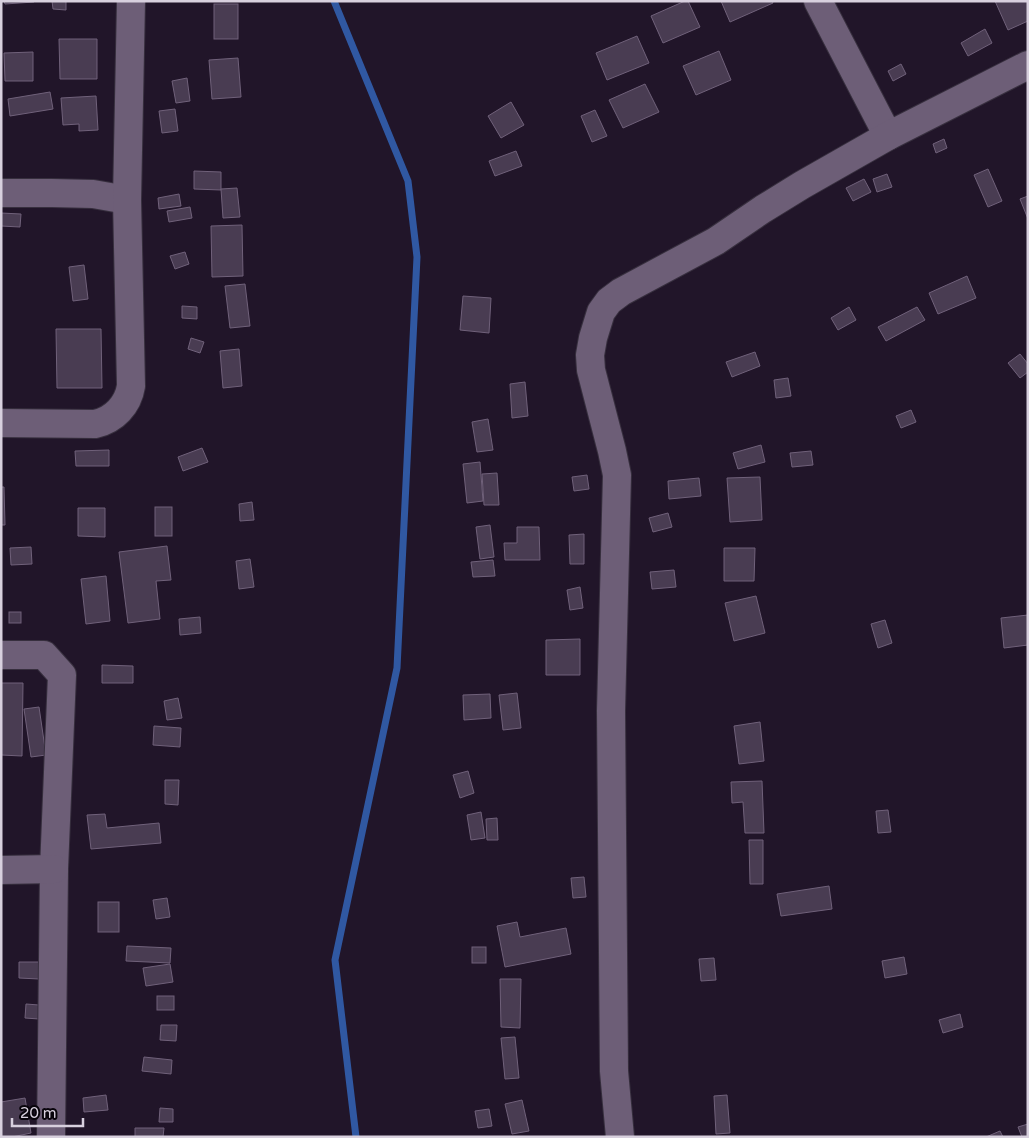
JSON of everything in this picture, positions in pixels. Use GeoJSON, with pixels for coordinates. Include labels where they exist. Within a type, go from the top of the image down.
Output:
{"type":"FeatureCollection","features":[{"type":"Feature","properties":{"kind":"street"},"geometry":{"type":"LineString","coordinates":[[1,423],[95,424],[107,421],[116,414],[129,396],[131,386],[126,200],[131,1]]}},
{"type":"Feature","properties":{"kind":"street"},"geometry":{"type":"LineString","coordinates":[[818,1],[888,136]]}},
{"type":"Feature","properties":{"kind":"street"},"geometry":{"type":"LineString","coordinates":[[620,1137],[614,1071],[611,711],[617,475],[591,370],[590,355],[601,312],[609,301],[621,292],[716,241],[802,185],[888,136],[1028,64]]}},
{"type":"Feature","properties":{"kind":"street"},"geometry":{"type":"LineString","coordinates":[[1,192],[94,194],[126,200]]}},
{"type":"Feature","properties":{"kind":"street"},"geometry":{"type":"LineString","coordinates":[[1,655],[44,655],[62,675],[54,869],[51,1137]]}},
{"type":"Feature","properties":{"kind":"street"},"geometry":{"type":"LineString","coordinates":[[1,870],[54,869]]}},
{"type":"Feature","properties":{"kind":"building"},"geometry":{"type":"Polygon","coordinates":[[[4,1],[34,1],[34,2],[5,4],[4,1]]]}},
{"type":"Feature","properties":{"kind":"building"},"geometry":{"type":"Polygon","coordinates":[[[52,1],[66,1],[66,10],[53,9],[52,1]]]}},
{"type":"Feature","properties":{"kind":"building"},"geometry":{"type":"Polygon","coordinates":[[[688,1],[700,27],[663,43],[651,16],[688,1]]]}},
{"type":"Feature","properties":{"kind":"building"},"geometry":{"type":"Polygon","coordinates":[[[721,1],[772,1],[773,3],[730,22],[721,1]]]}},
{"type":"Feature","properties":{"kind":"building"},"geometry":{"type":"Polygon","coordinates":[[[995,1],[1028,1],[1028,21],[1008,30],[995,1]]]}},
{"type":"Feature","properties":{"kind":"building"},"geometry":{"type":"Polygon","coordinates":[[[214,4],[238,4],[238,39],[214,39],[214,4]]]}},
{"type":"Feature","properties":{"kind":"building"},"geometry":{"type":"Polygon","coordinates":[[[985,29],[992,43],[968,56],[961,43],[985,29]]]}},
{"type":"Feature","properties":{"kind":"building"},"geometry":{"type":"Polygon","coordinates":[[[637,36],[649,63],[607,80],[596,53],[637,36]]]}},
{"type":"Feature","properties":{"kind":"building"},"geometry":{"type":"Polygon","coordinates":[[[59,39],[97,39],[97,79],[60,79],[59,39]]]}},
{"type":"Feature","properties":{"kind":"building"},"geometry":{"type":"Polygon","coordinates":[[[719,51],[731,80],[696,95],[683,66],[719,51]]]}},
{"type":"Feature","properties":{"kind":"building"},"geometry":{"type":"Polygon","coordinates":[[[33,52],[33,81],[5,81],[4,53],[33,52]]]}},
{"type":"Feature","properties":{"kind":"building"},"geometry":{"type":"Polygon","coordinates":[[[238,58],[241,97],[212,99],[209,60],[238,58]]]}},
{"type":"Feature","properties":{"kind":"building"},"geometry":{"type":"Polygon","coordinates":[[[901,64],[906,74],[893,81],[888,71],[901,64]]]}},
{"type":"Feature","properties":{"kind":"building"},"geometry":{"type":"Polygon","coordinates":[[[187,78],[190,101],[176,103],[172,81],[187,78]]]}},
{"type":"Feature","properties":{"kind":"building"},"geometry":{"type":"Polygon","coordinates":[[[645,84],[659,112],[623,128],[609,100],[645,84]]]}},
{"type":"Feature","properties":{"kind":"building"},"geometry":{"type":"Polygon","coordinates":[[[50,92],[53,109],[10,116],[8,99],[50,92]]]}},
{"type":"Feature","properties":{"kind":"building"},"geometry":{"type":"Polygon","coordinates":[[[96,96],[98,130],[79,131],[79,124],[63,125],[61,98],[96,96]]]}},
{"type":"Feature","properties":{"kind":"building"},"geometry":{"type":"Polygon","coordinates":[[[511,102],[524,125],[501,138],[488,116],[511,102]]]}},
{"type":"Feature","properties":{"kind":"building"},"geometry":{"type":"Polygon","coordinates":[[[175,109],[178,131],[162,133],[159,111],[175,109]]]}},
{"type":"Feature","properties":{"kind":"building"},"geometry":{"type":"Polygon","coordinates":[[[595,110],[607,136],[592,142],[581,116],[595,110]]]}},
{"type":"Feature","properties":{"kind":"building"},"geometry":{"type":"Polygon","coordinates":[[[944,139],[947,148],[936,153],[933,144],[944,139]]]}},
{"type":"Feature","properties":{"kind":"building"},"geometry":{"type":"Polygon","coordinates":[[[516,151],[522,166],[495,176],[489,161],[516,151]]]}},
{"type":"Feature","properties":{"kind":"building"},"geometry":{"type":"Polygon","coordinates":[[[988,169],[1002,201],[988,207],[974,175],[988,169]]]}},
{"type":"Feature","properties":{"kind":"building"},"geometry":{"type":"Polygon","coordinates":[[[194,171],[221,172],[221,190],[194,189],[194,171]]]}},
{"type":"Feature","properties":{"kind":"building"},"geometry":{"type":"Polygon","coordinates":[[[887,174],[892,187],[877,192],[873,179],[887,174]]]}},
{"type":"Feature","properties":{"kind":"building"},"geometry":{"type":"Polygon","coordinates":[[[864,179],[871,192],[853,201],[846,188],[864,179]]]}},
{"type":"Feature","properties":{"kind":"building"},"geometry":{"type":"Polygon","coordinates":[[[237,188],[240,217],[223,218],[221,189],[237,188]]]}},
{"type":"Feature","properties":{"kind":"building"},"geometry":{"type":"Polygon","coordinates":[[[179,194],[181,206],[159,209],[158,198],[179,194]]]}},
{"type":"Feature","properties":{"kind":"building"},"geometry":{"type":"Polygon","coordinates":[[[1028,196],[1028,219],[1020,199],[1028,196]]]}},
{"type":"Feature","properties":{"kind":"building"},"geometry":{"type":"Polygon","coordinates":[[[190,207],[192,218],[169,222],[167,211],[190,207]]]}},
{"type":"Feature","properties":{"kind":"building"},"geometry":{"type":"Polygon","coordinates":[[[1,213],[21,214],[20,227],[1,226],[1,213]]]}},
{"type":"Feature","properties":{"kind":"building"},"geometry":{"type":"Polygon","coordinates":[[[242,225],[243,276],[212,277],[211,226],[242,225]]]}},
{"type":"Feature","properties":{"kind":"building"},"geometry":{"type":"Polygon","coordinates":[[[185,252],[189,264],[175,269],[170,256],[185,252]]]}},
{"type":"Feature","properties":{"kind":"building"},"geometry":{"type":"Polygon","coordinates":[[[84,265],[88,299],[73,301],[69,267],[84,265]]]}},
{"type":"Feature","properties":{"kind":"building"},"geometry":{"type":"Polygon","coordinates":[[[967,276],[976,298],[938,314],[929,293],[967,276]]]}},
{"type":"Feature","properties":{"kind":"building"},"geometry":{"type":"Polygon","coordinates":[[[245,284],[250,326],[230,328],[225,286],[245,284]]]}},
{"type":"Feature","properties":{"kind":"building"},"geometry":{"type":"Polygon","coordinates":[[[463,296],[491,298],[489,333],[460,330],[463,296]]]}},
{"type":"Feature","properties":{"kind":"building"},"geometry":{"type":"Polygon","coordinates":[[[182,306],[197,307],[197,319],[182,318],[182,306]]]}},
{"type":"Feature","properties":{"kind":"building"},"geometry":{"type":"Polygon","coordinates":[[[849,307],[856,320],[838,330],[831,318],[849,307]]]}},
{"type":"Feature","properties":{"kind":"building"},"geometry":{"type":"Polygon","coordinates":[[[917,307],[925,320],[886,341],[878,327],[917,307]]]}},
{"type":"Feature","properties":{"kind":"building"},"geometry":{"type":"Polygon","coordinates":[[[56,329],[101,329],[102,388],[57,388],[56,329]]]}},
{"type":"Feature","properties":{"kind":"building"},"geometry":{"type":"Polygon","coordinates":[[[191,338],[204,342],[200,353],[188,349],[191,338]]]}},
{"type":"Feature","properties":{"kind":"building"},"geometry":{"type":"Polygon","coordinates":[[[239,349],[242,386],[223,388],[220,351],[239,349]]]}},
{"type":"Feature","properties":{"kind":"building"},"geometry":{"type":"Polygon","coordinates":[[[755,352],[760,366],[732,377],[726,362],[755,352]]]}},
{"type":"Feature","properties":{"kind":"building"},"geometry":{"type":"Polygon","coordinates":[[[1020,354],[1028,364],[1028,372],[1020,378],[1008,363],[1020,354]]]}},
{"type":"Feature","properties":{"kind":"building"},"geometry":{"type":"Polygon","coordinates":[[[788,378],[791,396],[776,398],[774,380],[788,378]]]}},
{"type":"Feature","properties":{"kind":"building"},"geometry":{"type":"Polygon","coordinates":[[[525,382],[528,416],[512,418],[510,384],[525,382]]]}},
{"type":"Feature","properties":{"kind":"building"},"geometry":{"type":"Polygon","coordinates":[[[911,410],[916,422],[901,428],[896,416],[911,410]]]}},
{"type":"Feature","properties":{"kind":"building"},"geometry":{"type":"Polygon","coordinates":[[[488,419],[493,450],[477,452],[472,422],[488,419]]]}},
{"type":"Feature","properties":{"kind":"building"},"geometry":{"type":"Polygon","coordinates":[[[761,445],[765,462],[738,469],[733,453],[761,445]]]}},
{"type":"Feature","properties":{"kind":"building"},"geometry":{"type":"Polygon","coordinates":[[[202,448],[208,462],[183,471],[178,457],[202,448]]]}},
{"type":"Feature","properties":{"kind":"building"},"geometry":{"type":"Polygon","coordinates":[[[109,450],[109,466],[76,466],[75,451],[109,450]]]}},
{"type":"Feature","properties":{"kind":"building"},"geometry":{"type":"Polygon","coordinates":[[[811,451],[813,465],[792,467],[790,453],[811,451]]]}},
{"type":"Feature","properties":{"kind":"building"},"geometry":{"type":"Polygon","coordinates":[[[480,462],[483,501],[467,503],[463,464],[480,462]]]}},
{"type":"Feature","properties":{"kind":"building"},"geometry":{"type":"Polygon","coordinates":[[[497,473],[499,505],[484,505],[482,474],[497,473]]]}},
{"type":"Feature","properties":{"kind":"building"},"geometry":{"type":"Polygon","coordinates":[[[587,475],[589,489],[574,491],[572,477],[587,475]]]}},
{"type":"Feature","properties":{"kind":"building"},"geometry":{"type":"Polygon","coordinates":[[[760,477],[762,520],[730,522],[727,478],[760,477]]]}},
{"type":"Feature","properties":{"kind":"building"},"geometry":{"type":"Polygon","coordinates":[[[699,478],[701,496],[669,499],[668,481],[699,478]]]}},
{"type":"Feature","properties":{"kind":"building"},"geometry":{"type":"Polygon","coordinates":[[[1,487],[4,487],[5,525],[1,525],[1,487]]]}},
{"type":"Feature","properties":{"kind":"building"},"geometry":{"type":"Polygon","coordinates":[[[252,502],[254,520],[240,521],[239,504],[252,502]]]}},
{"type":"Feature","properties":{"kind":"building"},"geometry":{"type":"Polygon","coordinates":[[[155,507],[172,507],[172,536],[155,536],[155,507]]]}},
{"type":"Feature","properties":{"kind":"building"},"geometry":{"type":"Polygon","coordinates":[[[78,508],[105,508],[105,537],[78,536],[78,508]]]}},
{"type":"Feature","properties":{"kind":"building"},"geometry":{"type":"Polygon","coordinates":[[[668,513],[672,527],[653,532],[649,518],[668,513]]]}},
{"type":"Feature","properties":{"kind":"building"},"geometry":{"type":"Polygon","coordinates":[[[490,525],[494,557],[480,559],[476,527],[490,525]]]}},
{"type":"Feature","properties":{"kind":"building"},"geometry":{"type":"Polygon","coordinates":[[[517,527],[539,527],[540,560],[505,560],[504,543],[517,543],[517,527]]]}},
{"type":"Feature","properties":{"kind":"building"},"geometry":{"type":"Polygon","coordinates":[[[584,534],[584,564],[570,564],[569,535],[584,534]]]}},
{"type":"Feature","properties":{"kind":"building"},"geometry":{"type":"Polygon","coordinates":[[[167,546],[171,580],[156,581],[160,619],[128,623],[119,552],[167,546]]]}},
{"type":"Feature","properties":{"kind":"building"},"geometry":{"type":"Polygon","coordinates":[[[31,547],[32,564],[11,565],[10,548],[31,547]]]}},
{"type":"Feature","properties":{"kind":"building"},"geometry":{"type":"Polygon","coordinates":[[[724,548],[755,548],[754,581],[724,581],[724,548]]]}},
{"type":"Feature","properties":{"kind":"building"},"geometry":{"type":"Polygon","coordinates":[[[250,559],[254,587],[239,589],[236,561],[250,559]]]}},
{"type":"Feature","properties":{"kind":"building"},"geometry":{"type":"Polygon","coordinates":[[[493,560],[495,576],[473,577],[471,562],[493,560]]]}},
{"type":"Feature","properties":{"kind":"building"},"geometry":{"type":"Polygon","coordinates":[[[674,570],[676,587],[652,589],[650,572],[674,570]]]}},
{"type":"Feature","properties":{"kind":"building"},"geometry":{"type":"Polygon","coordinates":[[[106,576],[110,621],[86,624],[81,579],[106,576]]]}},
{"type":"Feature","properties":{"kind":"building"},"geometry":{"type":"Polygon","coordinates":[[[580,587],[583,608],[570,610],[567,590],[580,587]]]}},
{"type":"Feature","properties":{"kind":"building"},"geometry":{"type":"Polygon","coordinates":[[[756,596],[765,633],[734,641],[725,603],[756,596]]]}},
{"type":"Feature","properties":{"kind":"building"},"geometry":{"type":"Polygon","coordinates":[[[9,612],[21,612],[21,623],[9,623],[9,612]]]}},
{"type":"Feature","properties":{"kind":"building"},"geometry":{"type":"Polygon","coordinates":[[[1028,615],[1028,645],[1004,648],[1001,618],[1028,615]]]}},
{"type":"Feature","properties":{"kind":"building"},"geometry":{"type":"Polygon","coordinates":[[[200,617],[201,633],[180,635],[179,619],[200,617]]]}},
{"type":"Feature","properties":{"kind":"building"},"geometry":{"type":"Polygon","coordinates":[[[885,620],[892,643],[878,648],[871,624],[885,620]]]}},
{"type":"Feature","properties":{"kind":"building"},"geometry":{"type":"Polygon","coordinates":[[[580,639],[580,675],[546,675],[546,640],[580,639]]]}},
{"type":"Feature","properties":{"kind":"building"},"geometry":{"type":"Polygon","coordinates":[[[102,665],[133,666],[133,683],[102,683],[102,665]]]}},
{"type":"Feature","properties":{"kind":"building"},"geometry":{"type":"Polygon","coordinates":[[[1,683],[23,683],[22,756],[1,755],[1,683]]]}},
{"type":"Feature","properties":{"kind":"building"},"geometry":{"type":"Polygon","coordinates":[[[517,693],[521,728],[503,730],[499,695],[517,693]]]}},
{"type":"Feature","properties":{"kind":"building"},"geometry":{"type":"Polygon","coordinates":[[[490,694],[491,718],[464,720],[463,695],[490,694]]]}},
{"type":"Feature","properties":{"kind":"building"},"geometry":{"type":"Polygon","coordinates":[[[178,698],[182,718],[167,720],[164,701],[178,698]]]}},
{"type":"Feature","properties":{"kind":"building"},"geometry":{"type":"Polygon","coordinates":[[[39,707],[46,755],[31,757],[24,709],[39,707]]]}},
{"type":"Feature","properties":{"kind":"building"},"geometry":{"type":"Polygon","coordinates":[[[760,722],[764,761],[739,764],[734,726],[760,722]]]}},
{"type":"Feature","properties":{"kind":"building"},"geometry":{"type":"Polygon","coordinates":[[[154,726],[181,728],[180,747],[153,745],[154,726]]]}},
{"type":"Feature","properties":{"kind":"building"},"geometry":{"type":"Polygon","coordinates":[[[468,771],[474,793],[460,798],[453,775],[468,771]]]}},
{"type":"Feature","properties":{"kind":"building"},"geometry":{"type":"Polygon","coordinates":[[[165,780],[179,780],[178,805],[165,804],[165,780]]]}},
{"type":"Feature","properties":{"kind":"building"},"geometry":{"type":"Polygon","coordinates":[[[762,781],[764,833],[745,833],[743,802],[732,803],[731,782],[762,781]]]}},
{"type":"Feature","properties":{"kind":"building"},"geometry":{"type":"Polygon","coordinates":[[[888,810],[891,832],[878,833],[876,811],[888,810]]]}},
{"type":"Feature","properties":{"kind":"building"},"geometry":{"type":"Polygon","coordinates":[[[481,812],[485,838],[471,840],[467,815],[481,812]]]}},
{"type":"Feature","properties":{"kind":"building"},"geometry":{"type":"Polygon","coordinates":[[[105,814],[107,828],[159,823],[161,843],[91,849],[87,815],[105,814]]]}},
{"type":"Feature","properties":{"kind":"building"},"geometry":{"type":"Polygon","coordinates":[[[497,818],[498,840],[487,840],[486,819],[497,818]]]}},
{"type":"Feature","properties":{"kind":"building"},"geometry":{"type":"Polygon","coordinates":[[[749,840],[763,840],[763,884],[750,884],[749,840]]]}},
{"type":"Feature","properties":{"kind":"building"},"geometry":{"type":"Polygon","coordinates":[[[584,877],[586,897],[573,898],[571,878],[584,877]]]}},
{"type":"Feature","properties":{"kind":"building"},"geometry":{"type":"Polygon","coordinates":[[[829,886],[832,909],[781,916],[777,894],[829,886]]]}},
{"type":"Feature","properties":{"kind":"building"},"geometry":{"type":"Polygon","coordinates":[[[167,898],[170,917],[156,919],[153,900],[167,898]]]}},
{"type":"Feature","properties":{"kind":"building"},"geometry":{"type":"Polygon","coordinates":[[[98,902],[119,902],[119,932],[98,932],[98,902]]]}},
{"type":"Feature","properties":{"kind":"building"},"geometry":{"type":"Polygon","coordinates":[[[517,922],[520,937],[566,928],[571,954],[505,967],[497,926],[517,922]]]}},
{"type":"Feature","properties":{"kind":"building"},"geometry":{"type":"Polygon","coordinates":[[[127,946],[171,948],[170,963],[126,961],[127,946]]]}},
{"type":"Feature","properties":{"kind":"building"},"geometry":{"type":"Polygon","coordinates":[[[472,947],[486,947],[486,963],[472,963],[472,947]]]}},
{"type":"Feature","properties":{"kind":"building"},"geometry":{"type":"Polygon","coordinates":[[[904,957],[907,974],[885,978],[882,961],[904,957]]]}},
{"type":"Feature","properties":{"kind":"building"},"geometry":{"type":"Polygon","coordinates":[[[714,958],[716,980],[701,981],[699,959],[714,958]]]}},
{"type":"Feature","properties":{"kind":"building"},"geometry":{"type":"Polygon","coordinates":[[[19,962],[39,962],[39,979],[19,978],[19,962]]]}},
{"type":"Feature","properties":{"kind":"building"},"geometry":{"type":"Polygon","coordinates":[[[170,964],[173,982],[146,986],[143,968],[170,964]]]}},
{"type":"Feature","properties":{"kind":"building"},"geometry":{"type":"Polygon","coordinates":[[[500,979],[521,979],[520,1028],[501,1027],[500,979]]]}},
{"type":"Feature","properties":{"kind":"building"},"geometry":{"type":"Polygon","coordinates":[[[157,996],[174,996],[174,1010],[157,1010],[157,996]]]}},
{"type":"Feature","properties":{"kind":"building"},"geometry":{"type":"Polygon","coordinates":[[[26,1004],[39,1005],[39,1019],[25,1018],[26,1004]]]}},
{"type":"Feature","properties":{"kind":"building"},"geometry":{"type":"Polygon","coordinates":[[[960,1014],[963,1027],[943,1033],[939,1020],[960,1014]]]}},
{"type":"Feature","properties":{"kind":"building"},"geometry":{"type":"Polygon","coordinates":[[[161,1025],[177,1025],[176,1041],[160,1040],[161,1025]]]}},
{"type":"Feature","properties":{"kind":"building"},"geometry":{"type":"Polygon","coordinates":[[[515,1037],[519,1078],[505,1079],[501,1038],[515,1037]]]}},
{"type":"Feature","properties":{"kind":"building"},"geometry":{"type":"Polygon","coordinates":[[[144,1057],[172,1060],[171,1074],[142,1071],[144,1057]]]}},
{"type":"Feature","properties":{"kind":"building"},"geometry":{"type":"Polygon","coordinates":[[[106,1095],[108,1110],[84,1112],[83,1098],[106,1095]]]}},
{"type":"Feature","properties":{"kind":"building"},"geometry":{"type":"Polygon","coordinates":[[[727,1095],[730,1133],[716,1134],[714,1096],[727,1095]]]}},
{"type":"Feature","properties":{"kind":"building"},"geometry":{"type":"Polygon","coordinates":[[[25,1098],[31,1133],[1,1137],[1,1102],[25,1098]]]}},
{"type":"Feature","properties":{"kind":"building"},"geometry":{"type":"Polygon","coordinates":[[[522,1100],[529,1131],[512,1134],[505,1104],[522,1100]]]}},
{"type":"Feature","properties":{"kind":"building"},"geometry":{"type":"Polygon","coordinates":[[[160,1108],[173,1109],[173,1122],[159,1122],[160,1108]]]}},
{"type":"Feature","properties":{"kind":"building"},"geometry":{"type":"Polygon","coordinates":[[[489,1109],[492,1126],[478,1128],[475,1111],[489,1109]]]}},
{"type":"Feature","properties":{"kind":"building"},"geometry":{"type":"Polygon","coordinates":[[[1028,1124],[1028,1137],[1022,1137],[1018,1127],[1028,1124]]]}},
{"type":"Feature","properties":{"kind":"building"},"geometry":{"type":"Polygon","coordinates":[[[135,1128],[164,1128],[163,1137],[135,1137],[135,1128]]]}},
{"type":"Feature","properties":{"kind":"building"},"geometry":{"type":"Polygon","coordinates":[[[1000,1131],[1003,1137],[986,1137],[1000,1131]]]}},
{"type":"Feature","properties":{"kind":"waterway"},"geometry":{"type":"LineString","coordinates":[[334,1],[408,181],[417,257],[397,668],[335,960],[356,1137]]}}]}
